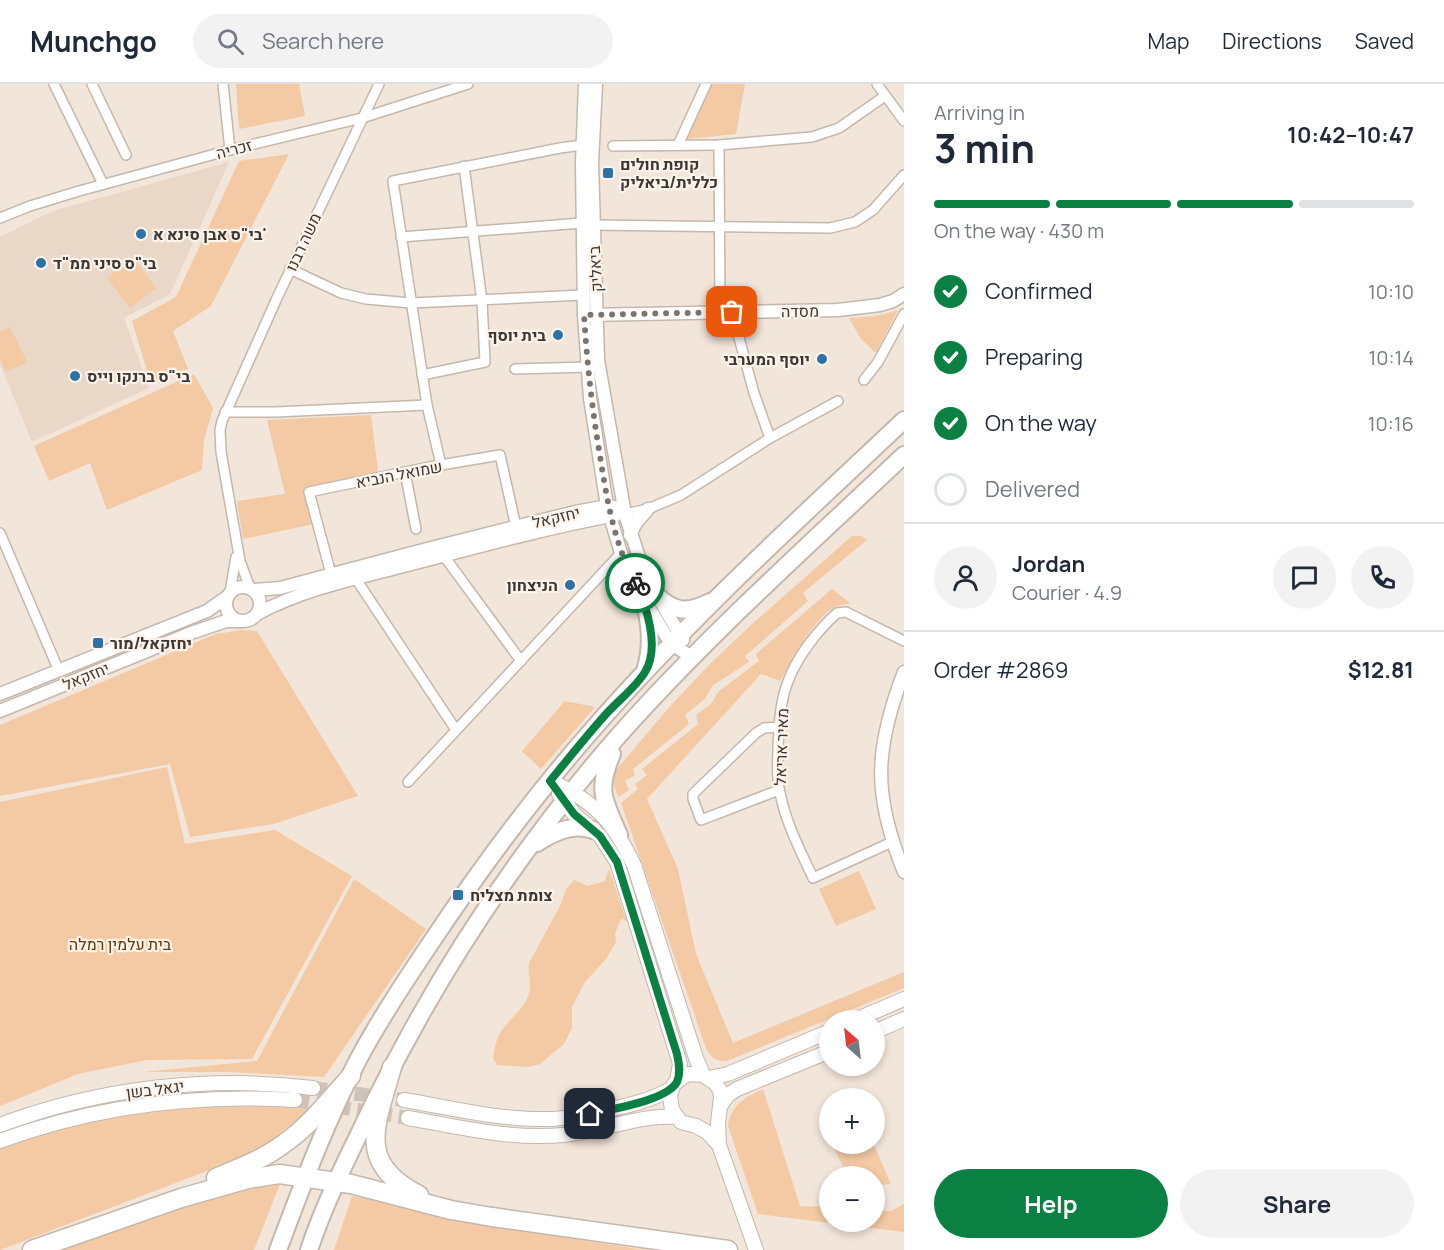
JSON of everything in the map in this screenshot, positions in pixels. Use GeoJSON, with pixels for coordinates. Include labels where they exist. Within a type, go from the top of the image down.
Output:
{"type":"FeatureCollection","features":[{"type":"Feature","properties":{"kind":"highway"},"geometry":{"type":"LineString","coordinates":[[278,1250],[303,1182],[358,1061],[445,922],[550,781],[593,729],[716,599],[904,420]]}},
{"type":"Feature","properties":{"kind":"highway"},"geometry":{"type":"LineString","coordinates":[[309,1250],[333,1187],[392,1067],[459,949],[527,851],[619,736],[692,657],[904,455]]}},
{"type":"Feature","properties":{"kind":"highway"},"geometry":{"type":"LineString","coordinates":[[645,672],[651,644],[650,598],[675,609],[690,610],[716,599]]}},
{"type":"Feature","properties":{"kind":"highway"},"geometry":{"type":"LineString","coordinates":[[619,736],[602,783],[603,796],[619,835]]}},
{"type":"Feature","properties":{"kind":"highway"},"geometry":{"type":"LineString","coordinates":[[527,851],[564,829],[585,827],[593,830]]}},
{"type":"Feature","properties":{"kind":"highway"},"geometry":{"type":"LineString","coordinates":[[392,1067],[375,1131],[375,1149],[378,1159],[387,1173],[405,1188],[451,1210]]}},
{"type":"Feature","properties":{"kind":"highway"},"geometry":{"type":"LineString","coordinates":[[95,1228],[267,1155],[309,1123],[351,1076]]}},
{"type":"Feature","properties":{"kind":"highway"},"geometry":{"type":"LineString","coordinates":[[32,1250],[181,1198],[248,1179],[279,1174],[303,1182],[451,1210],[728,1250]]}},
{"type":"Feature","properties":{"kind":"main road"},"geometry":{"type":"LineString","coordinates":[[550,781],[569,797],[599,812],[619,835],[634,865],[696,1058],[706,1076],[720,1090],[719,1145]]}},
{"type":"Feature","properties":{"kind":"main road"},"geometry":{"type":"LineString","coordinates":[[569,797],[574,814],[610,849],[623,879],[680,1064],[669,1103],[681,1122],[696,1126],[714,1137],[719,1145],[756,1250]]}},
{"type":"Feature","properties":{"kind":"main road"},"geometry":{"type":"LineString","coordinates":[[878,1010],[904,999]]}},
{"type":"Feature","properties":{"kind":"main road"},"geometry":{"type":"LineString","coordinates":[[885,1027],[904,1019]]}},
{"type":"Feature","properties":{"kind":"main road"},"geometry":{"type":"LineString","coordinates":[[404,1100],[519,1118],[554,1119],[590,1114],[658,1096],[689,1074],[706,1076],[728,1074],[819,1036]]}},
{"type":"Feature","properties":{"kind":"main road"},"geometry":{"type":"LineString","coordinates":[[696,1126],[710,1121],[728,1095],[736,1089],[819,1055]]}},
{"type":"Feature","properties":{"kind":"main road","name":"יגאל בשן"},"geometry":{"type":"LineString","coordinates":[[0,1125],[68,1104],[136,1090],[205,1084],[278,1083],[313,1088]]}},
{"type":"Feature","properties":{"kind":"main road","name":"יגאל בשן"},"geometry":{"type":"LineString","coordinates":[[0,1141],[71,1119],[138,1105],[205,1099],[295,1100]]}},
{"type":"Feature","properties":{"kind":"main road"},"geometry":{"type":"LineString","coordinates":[[408,1118],[500,1134],[542,1137],[584,1133],[653,1117],[676,1117]]}},
{"type":"Feature","properties":{"kind":"street"},"geometry":{"type":"LineString","coordinates":[[54,84],[103,184]]}},
{"type":"Feature","properties":{"kind":"street"},"geometry":{"type":"LineString","coordinates":[[92,84],[126,155]]}},
{"type":"Feature","properties":{"kind":"street"},"geometry":{"type":"LineString","coordinates":[[223,84],[230,150]]}},
{"type":"Feature","properties":{"kind":"street","name":"משה רבנו"},"geometry":{"type":"LineString","coordinates":[[252,589],[243,573],[237,545],[220,452],[220,430],[225,412],[290,269],[379,84]]}},
{"type":"Feature","properties":{"kind":"street","name":"זכריה"},"geometry":{"type":"LineString","coordinates":[[0,218],[30,206],[103,184],[362,118],[468,84]]}},
{"type":"Feature","properties":{"kind":"street","name":"ביאליק"},"geometry":{"type":"LineString","coordinates":[[585,84],[582,145],[590,315],[587,367],[609,511],[621,553],[676,640],[692,657]]}},
{"type":"Feature","properties":{"kind":"street","name":"ביאליק"},"geometry":{"type":"LineString","coordinates":[[596,84],[583,295],[590,315],[625,514],[650,598]]}},
{"type":"Feature","properties":{"kind":"street"},"geometry":{"type":"LineString","coordinates":[[678,145],[706,84]]}},
{"type":"Feature","properties":{"kind":"street"},"geometry":{"type":"LineString","coordinates":[[877,84],[904,121]]}},
{"type":"Feature","properties":{"kind":"street"},"geometry":{"type":"LineString","coordinates":[[613,146],[719,145],[812,136],[839,128],[885,96]]}},
{"type":"Feature","properties":{"kind":"street"},"geometry":{"type":"LineString","coordinates":[[441,465],[427,405],[393,181],[582,145]]}},
{"type":"Feature","properties":{"kind":"street"},"geometry":{"type":"LineString","coordinates":[[719,145],[719,227],[726,312],[770,438]]}},
{"type":"Feature","properties":{"kind":"street"},"geometry":{"type":"LineString","coordinates":[[422,375],[485,363],[482,301],[464,166]]}},
{"type":"Feature","properties":{"kind":"street"},"geometry":{"type":"LineString","coordinates":[[401,237],[587,224],[830,228],[855,222],[873,210],[904,175]]}},
{"type":"Feature","properties":{"kind":"street"},"geometry":{"type":"LineString","coordinates":[[290,269],[341,293],[366,299],[411,303],[583,295]]}},
{"type":"Feature","properties":{"kind":"street","name":"מסדה"},"geometry":{"type":"LineString","coordinates":[[590,315],[862,308],[880,306],[904,294]]}},
{"type":"Feature","properties":{"kind":"street"},"geometry":{"type":"LineString","coordinates":[[864,380],[878,362],[904,314]]}},
{"type":"Feature","properties":{"kind":"street"},"geometry":{"type":"LineString","coordinates":[[514,369],[587,367]]}},
{"type":"Feature","properties":{"kind":"street"},"geometry":{"type":"LineString","coordinates":[[625,514],[648,509],[681,495],[770,438],[838,401]]}},
{"type":"Feature","properties":{"kind":"street"},"geometry":{"type":"LineString","coordinates":[[225,412],[427,405]]}},
{"type":"Feature","properties":{"kind":"street","name":"שמואל הנביא"},"geometry":{"type":"LineString","coordinates":[[331,574],[309,492],[500,455],[516,527]]}},
{"type":"Feature","properties":{"kind":"street"},"geometry":{"type":"LineString","coordinates":[[405,472],[416,529]]}},
{"type":"Feature","properties":{"kind":"street"},"geometry":{"type":"LineString","coordinates":[[630,535],[636,523],[648,509]]}},
{"type":"Feature","properties":{"kind":"street","name":"יחזקאל"},"geometry":{"type":"LineString","coordinates":[[257,614],[285,600],[356,579],[609,511]]}},
{"type":"Feature","properties":{"kind":"street","name":"יחזקאל"},"geometry":{"type":"LineString","coordinates":[[252,589],[280,588],[516,527],[609,511],[625,514]]}},
{"type":"Feature","properties":{"kind":"street"},"geometry":{"type":"LineString","coordinates":[[0,533],[3,551],[59,670]]}},
{"type":"Feature","properties":{"kind":"street"},"geometry":{"type":"LineString","coordinates":[[229,595],[240,587],[252,589],[257,594],[260,604],[257,614],[249,620],[240,621],[231,616],[226,607],[237,545]]}},
{"type":"Feature","properties":{"kind":"street"},"geometry":{"type":"LineString","coordinates":[[408,782],[621,553]]}},
{"type":"Feature","properties":{"kind":"street"},"geometry":{"type":"LineString","coordinates":[[444,556],[521,661]]}},
{"type":"Feature","properties":{"kind":"street"},"geometry":{"type":"LineString","coordinates":[[356,579],[456,730]]}},
{"type":"Feature","properties":{"kind":"street","name":"יחזקאל"},"geometry":{"type":"LineString","coordinates":[[0,694],[207,611],[229,595]]}},
{"type":"Feature","properties":{"kind":"street","name":"מאיר אריאל"},"geometry":{"type":"LineString","coordinates":[[892,842],[813,878],[791,830],[779,790],[777,771],[779,728],[787,684],[797,663],[821,629],[837,613],[846,612],[904,641]]}},
{"type":"Feature","properties":{"kind":"street","name":"יחזקאל"},"geometry":{"type":"LineString","coordinates":[[0,711],[191,633],[226,621],[240,621]]}},
{"type":"Feature","properties":{"kind":"street"},"geometry":{"type":"LineString","coordinates":[[904,672],[886,730],[880,770],[881,797],[892,842],[904,872]]}},
{"type":"Feature","properties":{"kind":"street"},"geometry":{"type":"LineString","coordinates":[[779,728],[764,728],[756,733],[693,794],[693,799],[701,820],[779,790]]}},
{"type":"Feature","properties":{"kind":"shaded area"},"geometry":{"type":"Polygon","coordinates":[[[229,162],[170,294],[124,318],[149,388],[32,442],[0,364],[0,237],[53,211],[229,162]]]}},
{"type":"Feature","properties":{"kind":"green space"},"geometry":{"type":"Polygon","coordinates":[[[236,84],[299,84],[305,116],[239,129],[236,84]]]}},
{"type":"Feature","properties":{"kind":"green space"},"geometry":{"type":"Polygon","coordinates":[[[712,84],[745,84],[736,134],[687,139],[712,84]]]}},
{"type":"Feature","properties":{"kind":"green space"},"geometry":{"type":"Polygon","coordinates":[[[289,154],[211,306],[173,331],[188,369],[151,384],[132,321],[176,297],[239,161],[289,154]]]}},
{"type":"Feature","properties":{"kind":"green space"},"geometry":{"type":"Polygon","coordinates":[[[133,258],[156,288],[130,308],[107,278],[133,258]]]}},
{"type":"Feature","properties":{"kind":"green space"},"geometry":{"type":"Polygon","coordinates":[[[898,310],[876,353],[861,339],[849,318],[877,316],[898,310]]]}},
{"type":"Feature","properties":{"kind":"green space"},"geometry":{"type":"Polygon","coordinates":[[[10,327],[27,362],[6,372],[0,359],[0,332],[10,327]]]}},
{"type":"Feature","properties":{"kind":"green space"},"geometry":{"type":"Polygon","coordinates":[[[194,374],[213,408],[204,440],[202,470],[107,510],[90,463],[49,481],[34,446],[194,374]]]}},
{"type":"Feature","properties":{"kind":"green space"},"geometry":{"type":"Polygon","coordinates":[[[371,415],[378,472],[304,488],[314,524],[243,539],[237,501],[285,494],[267,420],[371,415]]]}},
{"type":"Feature","properties":{"kind":"green space"},"geometry":{"type":"Polygon","coordinates":[[[852,536],[861,536],[867,540],[803,593],[808,601],[745,656],[749,662],[712,686],[705,699],[685,715],[689,724],[633,769],[635,775],[625,781],[629,790],[618,797],[613,782],[616,770],[673,703],[752,624],[852,536]]]}},
{"type":"Feature","properties":{"kind":"green space"},"geometry":{"type":"Polygon","coordinates":[[[832,589],[850,603],[834,608],[817,622],[780,681],[761,674],[647,799],[678,869],[696,954],[733,1043],[904,972],[904,988],[851,1010],[819,1010],[819,1023],[727,1061],[720,1061],[712,1057],[706,1048],[621,803],[638,789],[635,784],[647,775],[642,769],[698,724],[696,715],[712,703],[718,692],[759,661],[756,654],[832,589]]]}},
{"type":"Feature","properties":{"kind":"green space"},"geometry":{"type":"Polygon","coordinates":[[[242,630],[257,631],[358,796],[274,824],[190,837],[170,764],[0,796],[0,725],[216,634],[242,630]]]}},
{"type":"Feature","properties":{"kind":"green space"},"geometry":{"type":"Polygon","coordinates":[[[565,701],[595,707],[541,769],[522,751],[565,701]]]}},
{"type":"Feature","properties":{"kind":"green space","name":"בית עלמין רמלה"},"geometry":{"type":"Polygon","coordinates":[[[167,767],[185,844],[275,830],[352,876],[252,1059],[147,1060],[78,1074],[0,1106],[0,802],[167,767]]]}},
{"type":"Feature","properties":{"kind":"green space"},"geometry":{"type":"Polygon","coordinates":[[[609,869],[627,922],[622,918],[615,933],[616,942],[606,959],[585,982],[572,1007],[572,1028],[564,1044],[540,1064],[528,1067],[497,1065],[493,1058],[498,1036],[526,1001],[530,987],[529,963],[561,904],[566,889],[574,880],[588,886],[605,881],[609,869]]]}},
{"type":"Feature","properties":{"kind":"green space"},"geometry":{"type":"Polygon","coordinates":[[[859,871],[876,909],[836,926],[819,889],[859,871]]]}},
{"type":"Feature","properties":{"kind":"green space"},"geometry":{"type":"Polygon","coordinates":[[[354,879],[426,929],[324,1077],[228,1072],[143,1072],[257,1061],[354,879]]]}},
{"type":"Feature","properties":{"kind":"green space"},"geometry":{"type":"Polygon","coordinates":[[[763,1089],[800,1206],[819,1207],[819,1222],[758,1214],[728,1126],[735,1107],[763,1089]]]}},
{"type":"Feature","properties":{"kind":"green space"},"geometry":{"type":"Polygon","coordinates":[[[244,1103],[311,1109],[271,1140],[241,1158],[0,1250],[0,1148],[41,1131],[149,1109],[244,1103]]]}},
{"type":"Feature","properties":{"kind":"green space"},"geometry":{"type":"Polygon","coordinates":[[[837,1154],[878,1154],[883,1166],[842,1166],[837,1154]]]}},
{"type":"Feature","properties":{"kind":"green space"},"geometry":{"type":"Polygon","coordinates":[[[885,1170],[891,1184],[885,1184],[885,1170]]]}},
{"type":"Feature","properties":{"kind":"green space"},"geometry":{"type":"Polygon","coordinates":[[[280,1184],[254,1250],[57,1250],[236,1190],[280,1184]]]}},
{"type":"Feature","properties":{"kind":"green space"},"geometry":{"type":"Polygon","coordinates":[[[352,1196],[549,1235],[645,1250],[334,1250],[352,1196]]]}},
{"type":"Feature","properties":{"kind":"green space"},"geometry":{"type":"Polygon","coordinates":[[[904,1204],[904,1232],[885,1230],[885,1211],[891,1211],[904,1204]]]}},
{"type":"Feature","properties":{"kind":"tunnel"},"geometry":{"type":"LineString","coordinates":[[313,1088],[404,1100]]}},
{"type":"Feature","properties":{"kind":"tunnel"},"geometry":{"type":"LineString","coordinates":[[295,1100],[408,1118]]}},
{"type":"Feature","properties":{"kind":"way so far"},"geometry":{"type":"LineString","coordinates":[[635,583],[621,553],[607,506],[590,398],[584,315],[732,312]]}},
{"type":"Feature","properties":{"kind":"place","name":"קופת חולים כללית/ביאליק"},"geometry":{"type":"Point","coordinates":[608,173]}},
{"type":"Feature","properties":{"kind":"place","name":"בי\"ס אבן סינא א'"},"geometry":{"type":"Point","coordinates":[141,234]}},
{"type":"Feature","properties":{"kind":"place","name":"בי\"ס סיני ממ\"ד"},"geometry":{"type":"Point","coordinates":[41,263]}},
{"type":"Feature","properties":{"kind":"place","name":"בית יוסף"},"geometry":{"type":"Point","coordinates":[558,335]}},
{"type":"Feature","properties":{"kind":"place","name":"יוסף המערבי"},"geometry":{"type":"Point","coordinates":[822,359]}},
{"type":"Feature","properties":{"kind":"place","name":"בי\"ס ברנקו וייס"},"geometry":{"type":"Point","coordinates":[75,376]}},
{"type":"Feature","properties":{"kind":"place","name":"הניצחון"},"geometry":{"type":"Point","coordinates":[570,585]}},
{"type":"Feature","properties":{"kind":"place","name":"יחזקאל/מור"},"geometry":{"type":"Point","coordinates":[98,643]}},
{"type":"Feature","properties":{"kind":"place","name":"צומת מצליח"},"geometry":{"type":"Point","coordinates":[458,895]}},
{"type":"Feature","properties":{"kind":"route"},"geometry":{"type":"LineString","coordinates":[[590,1114],[665,1093],[677,1081],[680,1064],[617,862],[600,836],[574,814],[550,781],[645,672],[650,652],[649,620],[644,600],[635,583]]}}]}
